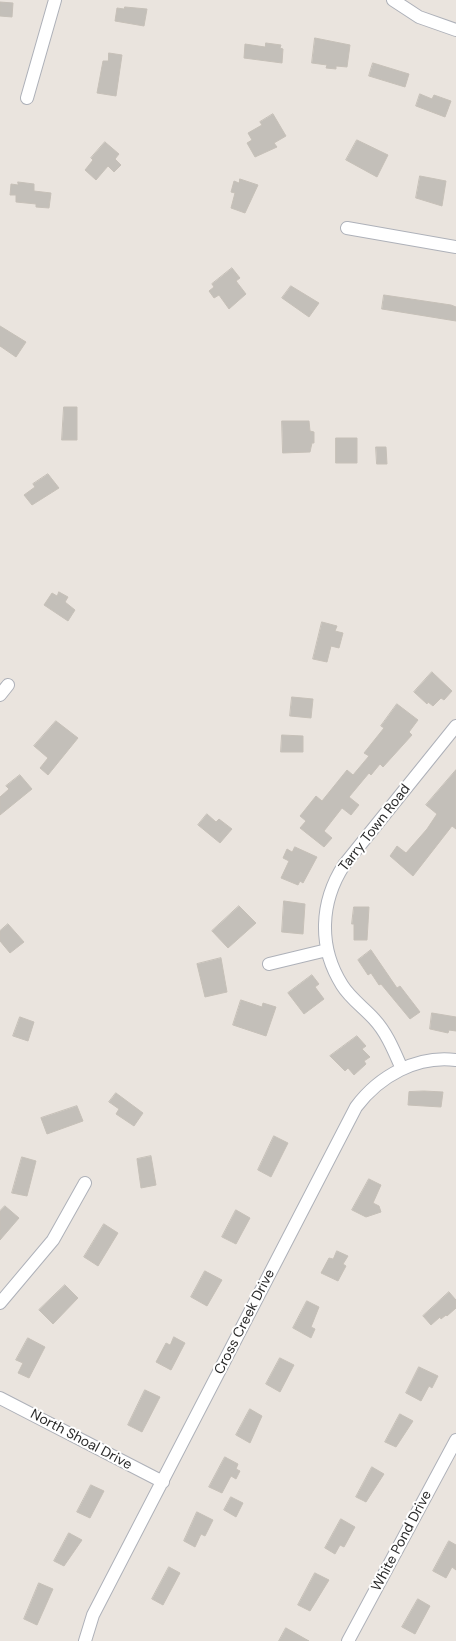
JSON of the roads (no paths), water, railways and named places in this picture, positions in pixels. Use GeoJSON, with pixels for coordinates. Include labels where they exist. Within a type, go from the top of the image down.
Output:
{"type":"FeatureCollection","features":[{"type":"Feature","properties":{"kind":"street"},"geometry":{"type":"LineString","coordinates":[[27,98],[55,0]]}},
{"type":"Feature","properties":{"kind":"street"},"geometry":{"type":"LineString","coordinates":[[393,0],[419,17],[456,30]]}},
{"type":"Feature","properties":{"kind":"street"},"geometry":{"type":"LineString","coordinates":[[348,228],[456,247]]}},
{"type":"Feature","properties":{"kind":"street","name":"Tarry Town Road"},"geometry":{"type":"LineString","coordinates":[[402,1069],[383,1030],[342,986],[328,950],[324,918],[329,893],[335,878],[456,726]]}},
{"type":"Feature","properties":{"kind":"street"},"geometry":{"type":"LineString","coordinates":[[269,964],[328,950]]}},
{"type":"Feature","properties":{"kind":"street","name":"Cross Creek Drive"},"geometry":{"type":"LineString","coordinates":[[85,1641],[93,1615],[352,1113],[374,1087],[402,1069],[429,1061],[456,1060]]}},
{"type":"Feature","properties":{"kind":"street"},"geometry":{"type":"LineString","coordinates":[[0,1303],[52,1240],[85,1183]]}},
{"type":"Feature","properties":{"kind":"street","name":"North Shoal Drive"},"geometry":{"type":"LineString","coordinates":[[0,1398],[163,1482]]}},
{"type":"Feature","properties":{"kind":"street","name":"White Pond Drive"},"geometry":{"type":"LineString","coordinates":[[348,1641],[456,1440]]}}]}
